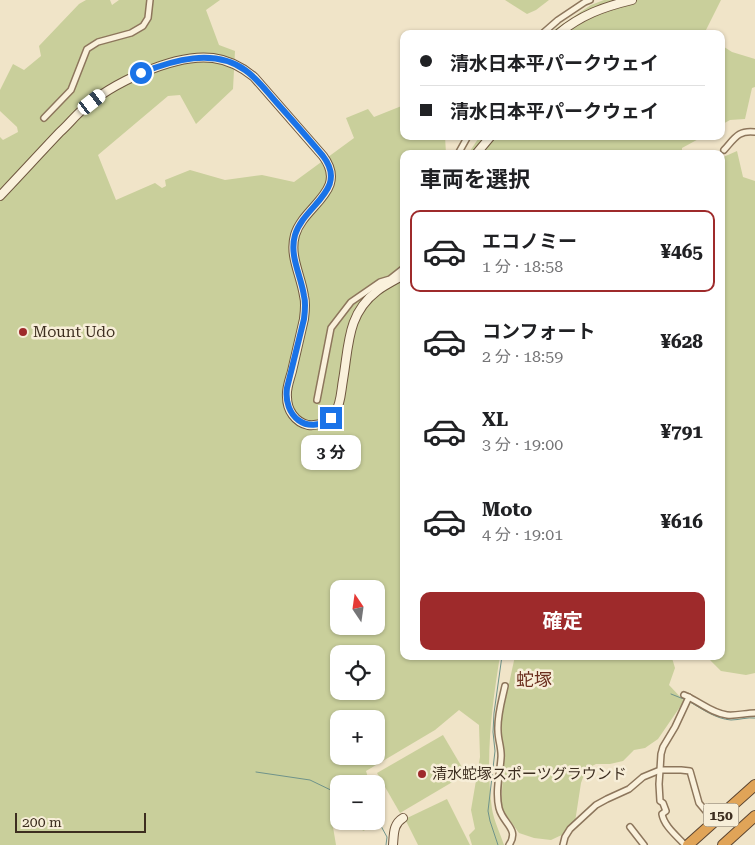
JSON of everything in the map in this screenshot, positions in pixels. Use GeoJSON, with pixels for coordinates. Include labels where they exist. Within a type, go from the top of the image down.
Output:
{"type":"FeatureCollection","features":[{"type":"Feature","properties":{"kind":"highway","name":"150"},"geometry":{"type":"LineString","coordinates":[[686,845],[755,785]]}},
{"type":"Feature","properties":{"kind":"highway","name":"150"},"geometry":{"type":"LineString","coordinates":[[723,845],[755,816]]}},
{"type":"Feature","properties":{"kind":"highway","name":"150"},"geometry":{"type":"LineString","coordinates":[[732,845],[755,824]]}},
{"type":"Feature","properties":{"kind":"street"},"geometry":{"type":"LineString","coordinates":[[44,118],[71,90],[87,49],[98,42],[131,33],[143,26],[148,18],[150,0]]}},
{"type":"Feature","properties":{"kind":"street"},"geometry":{"type":"LineString","coordinates":[[547,30],[558,20],[590,0]]}},
{"type":"Feature","properties":{"kind":"street"},"geometry":{"type":"LineString","coordinates":[[563,30],[587,14],[632,0]]}},
{"type":"Feature","properties":{"kind":"street"},"geometry":{"type":"LineString","coordinates":[[0,196],[82,110],[117,85],[160,66],[182,60],[215,58],[240,67],[254,77],[323,156],[332,177],[330,186],[324,196],[303,220],[294,241],[294,256],[305,307],[304,319],[286,394],[288,407],[296,419],[305,424],[316,425],[328,420],[334,414],[340,400],[351,330],[356,316],[367,300],[400,277]]}},
{"type":"Feature","properties":{"kind":"street"},"geometry":{"type":"LineString","coordinates":[[724,150],[742,133],[747,131],[755,132]]}},
{"type":"Feature","properties":{"kind":"street"},"geometry":{"type":"LineString","coordinates":[[479,150],[488,140]]}},
{"type":"Feature","properties":{"kind":"street"},"geometry":{"type":"LineString","coordinates":[[317,400],[331,328],[351,302],[400,271]]}},
{"type":"Feature","properties":{"kind":"street"},"geometry":{"type":"LineString","coordinates":[[505,686],[498,719],[502,756],[499,772],[498,800],[501,814],[514,835],[509,845]]}},
{"type":"Feature","properties":{"kind":"street"},"geometry":{"type":"LineString","coordinates":[[686,845],[663,819],[662,814],[666,812],[663,803],[660,801],[659,784],[663,747],[675,727],[687,696],[706,708],[721,714],[755,713]]}},
{"type":"Feature","properties":{"kind":"street"},"geometry":{"type":"LineString","coordinates":[[563,845],[564,838],[570,829],[596,805],[629,789],[643,776],[660,770],[690,771],[698,803],[714,821]]}},
{"type":"Feature","properties":{"kind":"street"},"geometry":{"type":"LineString","coordinates":[[393,845],[396,825],[403,818]]}},
{"type":"Feature","properties":{"kind":"street"},"geometry":{"type":"LineString","coordinates":[[630,827],[644,845]]}},
{"type":"Feature","properties":{"kind":"green space"},"geometry":{"type":"Polygon","coordinates":[[[86,0],[110,0],[112,5],[119,0],[220,0],[206,10],[219,45],[235,51],[233,89],[196,124],[180,95],[168,96],[98,155],[116,200],[155,183],[162,188],[166,186],[165,180],[190,170],[225,180],[262,175],[294,182],[354,138],[346,118],[368,109],[374,117],[400,107],[400,140],[445,140],[446,150],[400,150],[400,660],[499,660],[492,713],[489,771],[492,809],[504,845],[472,845],[469,835],[475,829],[471,810],[480,757],[479,725],[459,710],[435,730],[385,760],[385,710],[330,710],[330,765],[376,765],[366,771],[367,775],[330,775],[330,830],[334,830],[336,845],[0,845],[0,137],[3,140],[18,132],[17,127],[0,111],[0,90],[13,64],[24,70],[41,56],[39,46],[79,4],[86,0]]]}},
{"type":"Feature","properties":{"kind":"green space"},"geometry":{"type":"Polygon","coordinates":[[[505,0],[549,0],[527,14],[505,0]]]}},
{"type":"Feature","properties":{"kind":"green space"},"geometry":{"type":"Polygon","coordinates":[[[604,0],[721,0],[706,30],[554,30],[591,5],[604,0]]]}},
{"type":"Feature","properties":{"kind":"green space"},"geometry":{"type":"Polygon","coordinates":[[[725,48],[732,52],[755,59],[755,87],[752,88],[745,119],[730,120],[725,123],[725,48]]]}},
{"type":"Feature","properties":{"kind":"green space"},"geometry":{"type":"Polygon","coordinates":[[[477,140],[697,140],[682,148],[682,150],[471,150],[477,140]]]}},
{"type":"Feature","properties":{"kind":"green space"},"geometry":{"type":"Polygon","coordinates":[[[737,151],[743,177],[755,181],[755,673],[746,675],[721,671],[710,660],[725,660],[725,156],[737,151]]]}},
{"type":"Feature","properties":{"kind":"green space"},"geometry":{"type":"Polygon","coordinates":[[[514,660],[673,660],[675,668],[669,685],[684,701],[658,739],[645,748],[634,750],[623,761],[610,764],[596,764],[586,769],[581,783],[575,822],[566,833],[551,840],[534,838],[519,833],[501,808],[504,758],[500,725],[514,660]]]}},
{"type":"Feature","properties":{"kind":"green space","name":"清水蛇塚スポーツグラウンド"},"geometry":{"type":"Polygon","coordinates":[[[443,735],[466,774],[400,813],[385,787],[385,775],[378,775],[377,773],[443,735]]]}},
{"type":"Feature","properties":{"kind":"green space","name":"清水蛇塚スポーツグラウンド"},"geometry":{"type":"Polygon","coordinates":[[[447,799],[470,845],[418,845],[405,819],[447,799]]]}},
{"type":"Feature","properties":{"kind":"waterway"},"geometry":{"type":"LineString","coordinates":[[498,845],[488,811],[495,751],[494,713],[501,660]]}},
{"type":"Feature","properties":{"kind":"waterway"},"geometry":{"type":"LineString","coordinates":[[671,694],[686,700]]}},
{"type":"Feature","properties":{"kind":"waterway"},"geometry":{"type":"LineString","coordinates":[[690,702],[720,718],[731,720],[755,718]]}},
{"type":"Feature","properties":{"kind":"waterway"},"geometry":{"type":"LineString","coordinates":[[256,772],[310,780],[330,790]]}},
{"type":"Feature","properties":{"kind":"waterway"},"geometry":{"type":"LineString","coordinates":[[383,830],[387,837],[386,845]]}},
{"type":"Feature","properties":{"kind":"place","name":"Mount Udo"},"geometry":{"type":"Point","coordinates":[23,332]}},
{"type":"Feature","properties":{"kind":"place","name":"清水蛇塚スポーツグラウンド"},"geometry":{"type":"Point","coordinates":[422,774]}},
{"type":"Feature","properties":{"kind":"district","name":"蛇塚"},"geometry":{"type":"Point","coordinates":[534,680]}},
{"type":"Feature","properties":{"kind":"route"},"geometry":{"type":"LineString","coordinates":[[141,73],[182,60],[202,58],[215,58],[234,64],[246,70],[254,77],[328,164],[332,177],[330,186],[324,196],[306,215],[295,235],[294,256],[302,284],[305,307],[286,398],[290,411],[300,422],[316,425],[331,418]]}}]}
